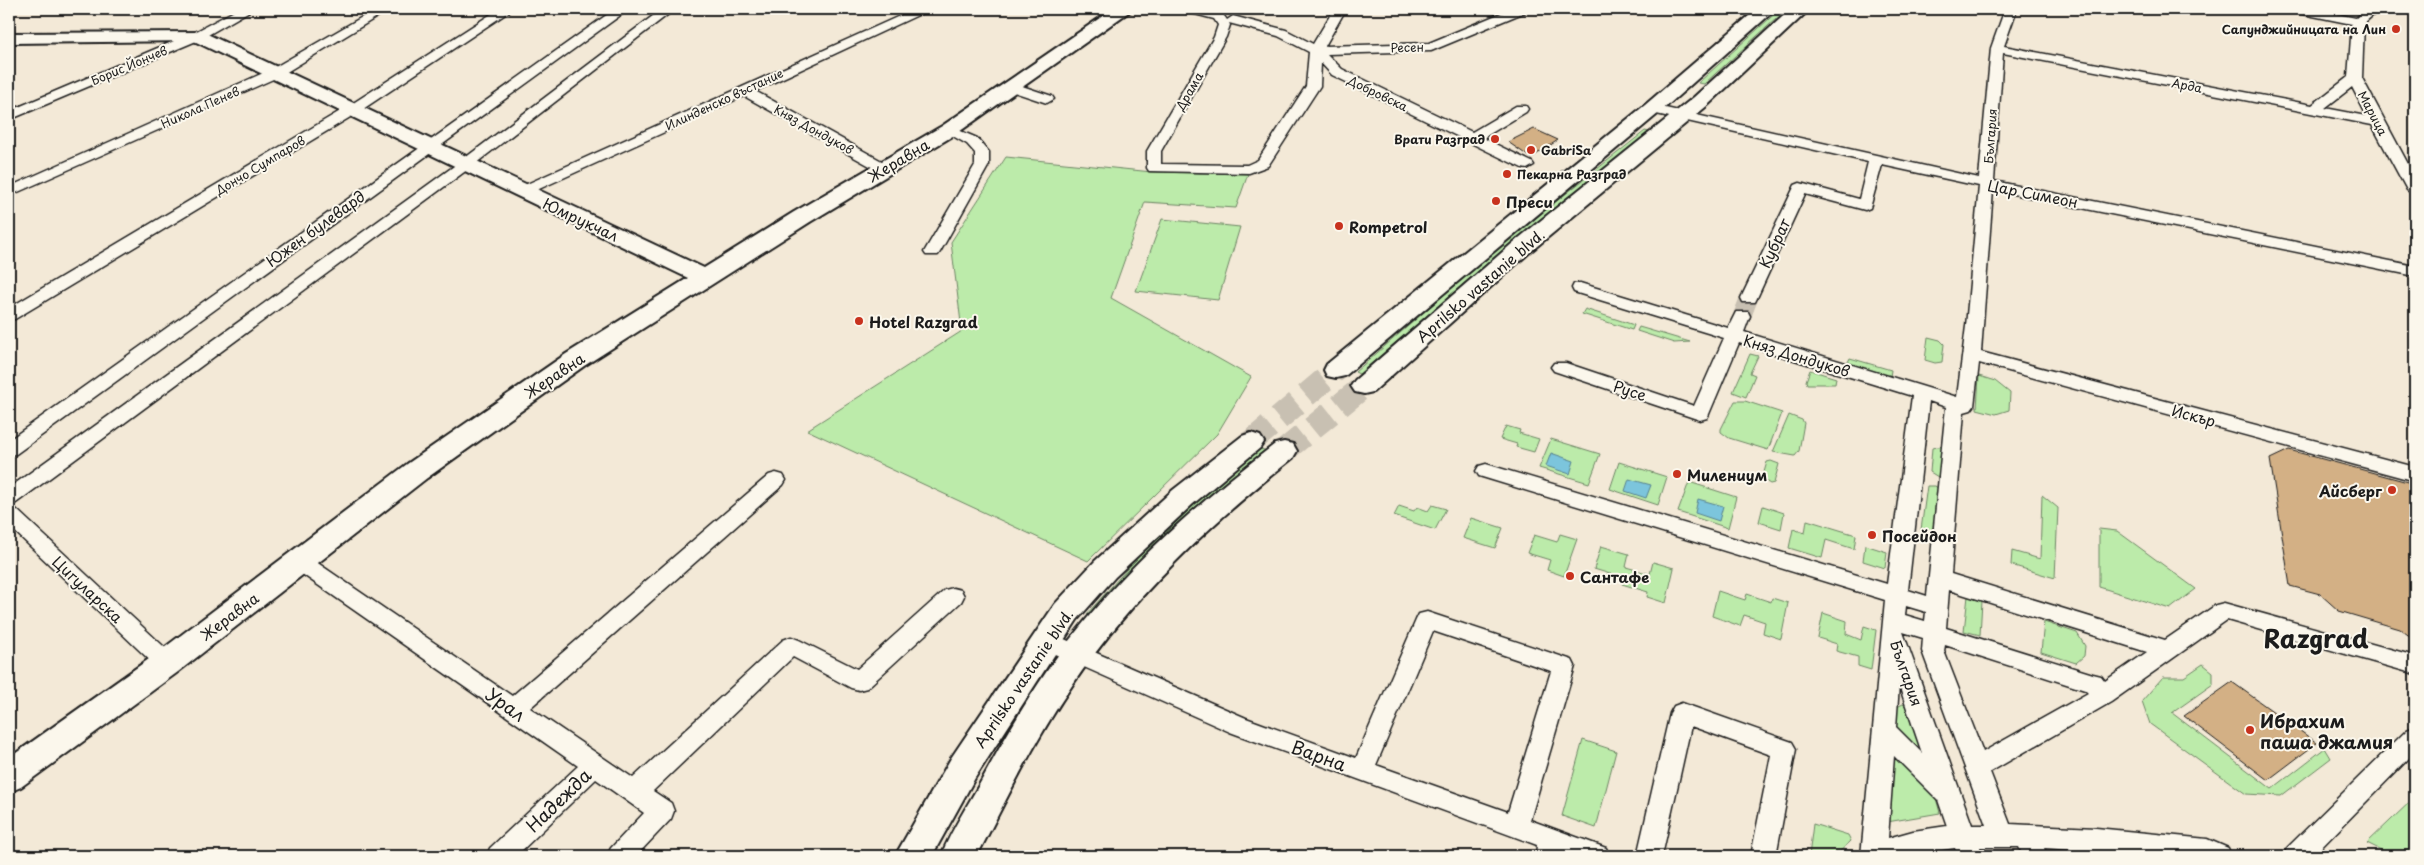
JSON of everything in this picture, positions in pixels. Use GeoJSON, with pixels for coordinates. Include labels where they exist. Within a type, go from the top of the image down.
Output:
{"type":"FeatureCollection","features":[{"type":"Feature","properties":{"kind":"street","name":"Борис Йончев"},"geometry":{"type":"LineString","coordinates":[[9,116],[197,36],[247,9]]}},
{"type":"Feature","properties":{"kind":"street","name":"Никола Пенев"},"geometry":{"type":"LineString","coordinates":[[9,192],[275,73],[384,9]]}},
{"type":"Feature","properties":{"kind":"street","name":"Дончо Сумпаров"},"geometry":{"type":"LineString","coordinates":[[9,316],[352,110],[507,9]]}},
{"type":"Feature","properties":{"kind":"street","name":"Южен булевард"},"geometry":{"type":"LineString","coordinates":[[9,449],[433,148],[623,9]]}},
{"type":"Feature","properties":{"kind":"street"},"geometry":{"type":"LineString","coordinates":[[9,498],[669,9]]}},
{"type":"Feature","properties":{"kind":"street","name":"Илинденско въстание"},"geometry":{"type":"LineString","coordinates":[[523,191],[925,9]]}},
{"type":"Feature","properties":{"kind":"street","name":"Жеравна"},"geometry":{"type":"LineString","coordinates":[[9,777],[167,663],[417,470],[575,360],[802,217],[949,130],[1124,9]]}},
{"type":"Feature","properties":{"kind":"street"},"geometry":{"type":"LineString","coordinates":[[1191,9],[1218,16]]}},
{"type":"Feature","properties":{"kind":"street"},"geometry":{"type":"LineString","coordinates":[[1316,50],[1340,9]]}},
{"type":"Feature","properties":{"kind":"street","name":"Ресен"},"geometry":{"type":"LineString","coordinates":[[1316,50],[1431,47],[1521,9]]}},
{"type":"Feature","properties":{"kind":"street","name":"Aprilsko vastanie blvd."},"geometry":{"type":"LineString","coordinates":[[1336,370],[1652,109],[1767,9]]}},
{"type":"Feature","properties":{"kind":"street","name":"Aprilsko vastanie blvd."},"geometry":{"type":"LineString","coordinates":[[1364,386],[1522,246],[1684,116],[1801,9]]}},
{"type":"Feature","properties":{"kind":"street","name":"България"},"geometry":{"type":"LineString","coordinates":[[1972,355],[1988,184],[1988,143],[1997,48],[2011,9]]}},
{"type":"Feature","properties":{"kind":"street"},"geometry":{"type":"LineString","coordinates":[[2297,9],[2358,22],[2374,9]]}},
{"type":"Feature","properties":{"kind":"street","name":"Драма"},"geometry":{"type":"LineString","coordinates":[[1218,16],[1224,25],[1220,37],[1154,151],[1154,168],[1250,169],[1263,164],[1313,86],[1316,50]]}},
{"type":"Feature","properties":{"kind":"street","name":"Добровска"},"geometry":{"type":"LineString","coordinates":[[1233,20],[1282,33],[1316,50],[1337,72],[1527,165]]}},
{"type":"Feature","properties":{"kind":"street","name":"Марица"},"geometry":{"type":"LineString","coordinates":[[2358,22],[2355,78],[2377,122],[2409,165],[2415,190]]}},
{"type":"Feature","properties":{"kind":"street"},"geometry":{"type":"LineString","coordinates":[[9,38],[197,36],[433,148]]}},
{"type":"Feature","properties":{"kind":"street","name":"Арда"},"geometry":{"type":"LineString","coordinates":[[1997,48],[2377,122]]}},
{"type":"Feature","properties":{"kind":"street"},"geometry":{"type":"LineString","coordinates":[[2314,110],[2355,78]]}},
{"type":"Feature","properties":{"kind":"street"},"geometry":{"type":"LineString","coordinates":[[1012,87],[1047,99]]}},
{"type":"Feature","properties":{"kind":"street","name":"Княз Дондуков"},"geometry":{"type":"LineString","coordinates":[[744,90],[884,168]]}},
{"type":"Feature","properties":{"kind":"street"},"geometry":{"type":"LineString","coordinates":[[1471,139],[1521,109]]}},
{"type":"Feature","properties":{"kind":"street","name":"Цар Симеон"},"geometry":{"type":"LineString","coordinates":[[1652,109],[1988,184],[2415,271]]}},
{"type":"Feature","properties":{"kind":"street"},"geometry":{"type":"LineString","coordinates":[[932,252],[982,165],[982,152],[972,141],[949,130]]}},
{"type":"Feature","properties":{"kind":"street","name":"Юмрукчал"},"geometry":{"type":"LineString","coordinates":[[433,148],[706,278]]}},
{"type":"Feature","properties":{"kind":"street","name":"Кубрат"},"geometry":{"type":"LineString","coordinates":[[1749,298],[1800,188],[1866,205],[1876,159]]}},
{"type":"Feature","properties":{"kind":"street","name":"Княз Дондуков"},"geometry":{"type":"LineString","coordinates":[[1580,288],[1956,403]]}},
{"type":"Feature","properties":{"kind":"street"},"geometry":{"type":"LineString","coordinates":[[1733,336],[1742,316]]}},
{"type":"Feature","properties":{"kind":"street","name":"Русе"},"geometry":{"type":"LineString","coordinates":[[1560,367],[1700,414],[1733,336]]}},
{"type":"Feature","properties":{"kind":"street"},"geometry":{"type":"LineString","coordinates":[[1972,355],[1965,406],[1956,403],[1934,651],[2002,835]]}},
{"type":"Feature","properties":{"kind":"street","name":"Искър"},"geometry":{"type":"LineString","coordinates":[[1972,355],[2415,474]]}},
{"type":"Feature","properties":{"kind":"street","name":"България"},"geometry":{"type":"LineString","coordinates":[[1921,393],[1893,625],[1967,846]]}},
{"type":"Feature","properties":{"kind":"street","name":"Aprilsko vastanie blvd."},"geometry":{"type":"LineString","coordinates":[[913,856],[963,768],[1066,612],[1105,569],[1183,497],[1250,442]]}},
{"type":"Feature","properties":{"kind":"street","name":"Aprilsko vastanie blvd."},"geometry":{"type":"LineString","coordinates":[[959,856],[1031,724],[1076,654],[1148,569],[1216,506],[1284,451]]}},
{"type":"Feature","properties":{"kind":"street"},"geometry":{"type":"LineString","coordinates":[[1486,471],[1937,607]]}},
{"type":"Feature","properties":{"kind":"street"},"geometry":{"type":"LineString","coordinates":[[514,708],[776,480]]}},
{"type":"Feature","properties":{"kind":"street","name":"Цигуларска"},"geometry":{"type":"LineString","coordinates":[[9,514],[167,663]]}},
{"type":"Feature","properties":{"kind":"street","name":"Урал"},"geometry":{"type":"LineString","coordinates":[[299,561],[662,811],[620,856]]}},
{"type":"Feature","properties":{"kind":"street"},"geometry":{"type":"LineString","coordinates":[[1940,580],[2168,650]]}},
{"type":"Feature","properties":{"kind":"street"},"geometry":{"type":"LineString","coordinates":[[635,792],[791,646],[859,681],[952,596]]}},
{"type":"Feature","properties":{"kind":"street"},"geometry":{"type":"LineString","coordinates":[[1977,768],[2103,695],[2224,611],[2415,666]]}},
{"type":"Feature","properties":{"kind":"street"},"geometry":{"type":"LineString","coordinates":[[1362,771],[1427,620],[1564,666],[1516,826]]}},
{"type":"Feature","properties":{"kind":"street"},"geometry":{"type":"LineString","coordinates":[[2103,695],[2093,683],[1935,633],[1893,625],[1874,856],[1918,840],[1967,846],[2002,835],[2030,846],[2075,836],[2207,850],[2219,856]]}},
{"type":"Feature","properties":{"kind":"street","name":"Варна"},"geometry":{"type":"LineString","coordinates":[[1047,641],[1195,708],[1362,771],[1516,826],[1549,847],[1597,856]]}},
{"type":"Feature","properties":{"kind":"street"},"geometry":{"type":"LineString","coordinates":[[1648,856],[1682,713],[1784,749],[1764,856]]}},
{"type":"Feature","properties":{"kind":"street"},"geometry":{"type":"LineString","coordinates":[[1884,730],[1950,796]]}},
{"type":"Feature","properties":{"kind":"street"},"geometry":{"type":"LineString","coordinates":[[2296,856],[2415,737]]}},
{"type":"Feature","properties":{"kind":"street","name":"Надежда"},"geometry":{"type":"LineString","coordinates":[[499,856],[595,765]]}},
{"type":"Feature","properties":{"kind":"green space"},"geometry":{"type":"Polygon","coordinates":[[[1780,9],[1787,9],[1704,84],[1698,83],[1780,9]]]}},
{"type":"Feature","properties":{"kind":"green space"},"geometry":{"type":"Polygon","coordinates":[[[1645,131],[1649,132],[1510,244],[1359,374],[1355,372],[1505,242],[1645,131]]]}},
{"type":"Feature","properties":{"kind":"green space"},"geometry":{"type":"Polygon","coordinates":[[[1006,157],[1152,172],[1248,174],[1236,208],[1145,202],[1111,298],[1251,377],[1217,434],[1088,561],[807,430],[962,331],[951,242],[1006,157]]]}},
{"type":"Feature","properties":{"kind":"green space"},"geometry":{"type":"Polygon","coordinates":[[[1162,219],[1240,227],[1218,300],[1136,291],[1162,219]]]}},
{"type":"Feature","properties":{"kind":"green space"},"geometry":{"type":"Polygon","coordinates":[[[1585,309],[1634,325],[1632,330],[1582,314],[1585,309]]]}},
{"type":"Feature","properties":{"kind":"green space"},"geometry":{"type":"Polygon","coordinates":[[[1639,327],[1690,342],[1674,343],[1637,331],[1639,327]]]}},
{"type":"Feature","properties":{"kind":"green space"},"geometry":{"type":"Polygon","coordinates":[[[1928,337],[1940,340],[1944,344],[1942,362],[1935,363],[1925,360],[1928,337]]]}},
{"type":"Feature","properties":{"kind":"green space"},"geometry":{"type":"Polygon","coordinates":[[[1750,354],[1758,356],[1750,373],[1755,375],[1746,397],[1733,392],[1750,354]]]}},
{"type":"Feature","properties":{"kind":"green space"},"geometry":{"type":"Polygon","coordinates":[[[1850,358],[1891,370],[1890,377],[1847,364],[1850,358]]]}},
{"type":"Feature","properties":{"kind":"green space"},"geometry":{"type":"Polygon","coordinates":[[[1810,370],[1836,378],[1835,384],[1807,384],[1806,381],[1810,370]]]}},
{"type":"Feature","properties":{"kind":"green space"},"geometry":{"type":"Polygon","coordinates":[[[1979,376],[1995,381],[2010,393],[2009,410],[1996,414],[1977,409],[1979,376]]]}},
{"type":"Feature","properties":{"kind":"green space"},"geometry":{"type":"Polygon","coordinates":[[[1735,401],[1745,401],[1782,413],[1768,450],[1729,438],[1721,432],[1735,401]]]}},
{"type":"Feature","properties":{"kind":"green space"},"geometry":{"type":"Polygon","coordinates":[[[1789,415],[1802,420],[1804,423],[1799,451],[1795,456],[1773,452],[1789,415]]]}},
{"type":"Feature","properties":{"kind":"green space"},"geometry":{"type":"Polygon","coordinates":[[[1506,426],[1520,430],[1519,433],[1539,439],[1534,452],[1516,447],[1517,444],[1500,439],[1506,426]]]}},
{"type":"Feature","properties":{"kind":"green space"},"geometry":{"type":"Polygon","coordinates":[[[1551,439],[1600,454],[1589,483],[1539,468],[1551,439]]]}},
{"type":"Feature","properties":{"kind":"green space"},"geometry":{"type":"Polygon","coordinates":[[[1944,446],[1945,476],[1938,477],[1930,472],[1932,448],[1944,446]]]}},
{"type":"Feature","properties":{"kind":"green space"},"geometry":{"type":"Polygon","coordinates":[[[1256,448],[1268,451],[1095,620],[1087,614],[1144,550],[1256,448]]]}},
{"type":"Feature","properties":{"kind":"green space"},"geometry":{"type":"Polygon","coordinates":[[[1771,461],[1779,464],[1774,483],[1770,484],[1762,479],[1767,462],[1771,461]]]}},
{"type":"Feature","properties":{"kind":"green space"},"geometry":{"type":"Polygon","coordinates":[[[1619,462],[1667,477],[1658,505],[1610,489],[1619,462]]]}},
{"type":"Feature","properties":{"kind":"green space"},"geometry":{"type":"Polygon","coordinates":[[[1689,482],[1736,497],[1728,528],[1678,512],[1689,482]]]}},
{"type":"Feature","properties":{"kind":"green space"},"geometry":{"type":"Polygon","coordinates":[[[1927,486],[1935,486],[1942,491],[1939,535],[1930,536],[1921,530],[1927,486]]]}},
{"type":"Feature","properties":{"kind":"green space"},"geometry":{"type":"Polygon","coordinates":[[[2042,495],[2058,508],[2055,578],[2011,565],[2012,551],[2040,559],[2042,495]]]}},
{"type":"Feature","properties":{"kind":"green space"},"geometry":{"type":"Polygon","coordinates":[[[1432,505],[1446,509],[1435,530],[1394,516],[1399,506],[1414,511],[1417,507],[1428,511],[1432,505]]]}},
{"type":"Feature","properties":{"kind":"green space"},"geometry":{"type":"Polygon","coordinates":[[[1763,506],[1784,513],[1781,529],[1759,522],[1763,506]]]}},
{"type":"Feature","properties":{"kind":"green space"},"geometry":{"type":"Polygon","coordinates":[[[1471,518],[1503,528],[1495,548],[1463,538],[1471,518]]]}},
{"type":"Feature","properties":{"kind":"green space"},"geometry":{"type":"Polygon","coordinates":[[[1807,520],[1856,535],[1854,549],[1826,540],[1822,558],[1789,548],[1793,529],[1805,533],[1807,520]]]}},
{"type":"Feature","properties":{"kind":"green space"},"geometry":{"type":"Polygon","coordinates":[[[2099,529],[2117,531],[2196,589],[2170,609],[2099,587],[2099,529]]]}},
{"type":"Feature","properties":{"kind":"green space"},"geometry":{"type":"Polygon","coordinates":[[[1560,534],[1577,539],[1564,576],[1547,570],[1550,560],[1527,553],[1534,535],[1557,542],[1560,534]]]}},
{"type":"Feature","properties":{"kind":"green space"},"geometry":{"type":"Polygon","coordinates":[[[1865,545],[1887,552],[1885,568],[1863,561],[1865,545]]]}},
{"type":"Feature","properties":{"kind":"green space"},"geometry":{"type":"Polygon","coordinates":[[[1601,546],[1629,554],[1626,567],[1650,574],[1653,562],[1674,568],[1666,603],[1647,597],[1648,592],[1622,584],[1623,578],[1594,569],[1601,546]]]}},
{"type":"Feature","properties":{"kind":"green space"},"geometry":{"type":"Polygon","coordinates":[[[1718,591],[1745,600],[1747,594],[1771,602],[1772,598],[1788,603],[1781,639],[1763,633],[1765,622],[1744,615],[1740,626],[1712,616],[1718,591]]]}},
{"type":"Feature","properties":{"kind":"green space"},"geometry":{"type":"Polygon","coordinates":[[[1968,596],[1982,601],[1980,635],[1964,631],[1968,596]]]}},
{"type":"Feature","properties":{"kind":"green space"},"geometry":{"type":"Polygon","coordinates":[[[1823,613],[1847,621],[1846,634],[1861,640],[1864,626],[1876,630],[1871,670],[1858,666],[1858,657],[1836,651],[1837,644],[1818,638],[1823,613]]]}},
{"type":"Feature","properties":{"kind":"green space"},"geometry":{"type":"Polygon","coordinates":[[[2044,622],[2077,633],[2085,646],[2084,656],[2076,663],[2041,652],[2044,622]]]}},
{"type":"Feature","properties":{"kind":"green space"},"geometry":{"type":"Polygon","coordinates":[[[2203,664],[2213,672],[2213,684],[2172,713],[2272,789],[2325,748],[2331,758],[2281,796],[2246,794],[2150,724],[2142,701],[2163,677],[2184,677],[2203,664]]]}},
{"type":"Feature","properties":{"kind":"green space"},"geometry":{"type":"Polygon","coordinates":[[[1903,704],[1911,711],[1921,744],[1914,748],[1895,729],[1895,708],[1903,704]]]}},
{"type":"Feature","properties":{"kind":"green space"},"geometry":{"type":"Polygon","coordinates":[[[1583,740],[1616,751],[1596,828],[1562,816],[1583,740]]]}},
{"type":"Feature","properties":{"kind":"green space"},"geometry":{"type":"Polygon","coordinates":[[[1891,743],[1933,787],[1940,813],[1887,822],[1891,743]]]}},
{"type":"Feature","properties":{"kind":"green space"},"geometry":{"type":"Polygon","coordinates":[[[2415,797],[2415,856],[2393,856],[2367,843],[2415,797]]]}},
{"type":"Feature","properties":{"kind":"green space"},"geometry":{"type":"Polygon","coordinates":[[[1813,824],[1848,835],[1851,841],[1835,856],[1809,856],[1813,824]]]}},
{"type":"Feature","properties":{"kind":"water"},"geometry":{"type":"Polygon","coordinates":[[[1551,453],[1574,461],[1570,474],[1546,466],[1551,453]]]}},
{"type":"Feature","properties":{"kind":"water"},"geometry":{"type":"Polygon","coordinates":[[[1629,479],[1651,485],[1646,498],[1625,491],[1629,479]]]}},
{"type":"Feature","properties":{"kind":"water"},"geometry":{"type":"Polygon","coordinates":[[[1698,499],[1723,506],[1719,521],[1695,513],[1698,499]]]}},
{"type":"Feature","properties":{"kind":"building","name":"GabriSa"},"geometry":{"type":"Polygon","coordinates":[[[1534,129],[1558,140],[1531,158],[1508,142],[1534,129]]]}},
{"type":"Feature","properties":{"kind":"building"},"geometry":{"type":"Polygon","coordinates":[[[2289,450],[2415,484],[2415,640],[2400,629],[2339,611],[2320,594],[2290,586],[2270,459],[2289,450]]]}},
{"type":"Feature","properties":{"kind":"building","name":"Ибрахим паша джамия"},"geometry":{"type":"Polygon","coordinates":[[[2232,682],[2317,743],[2268,780],[2184,716],[2232,682]]]}},
{"type":"Feature","properties":{"kind":"tunnel"},"geometry":{"type":"LineString","coordinates":[[1742,316],[1749,298]]}},
{"type":"Feature","properties":{"kind":"tunnel"},"geometry":{"type":"LineString","coordinates":[[1251,442],[1336,370]]}},
{"type":"Feature","properties":{"kind":"tunnel"},"geometry":{"type":"LineString","coordinates":[[1284,451],[1364,386]]}},
{"type":"Feature","properties":{"kind":"place","name":"Сапунджийницата на Лин"},"geometry":{"type":"Point","coordinates":[2396,29]}},
{"type":"Feature","properties":{"kind":"place","name":"Врати Разград"},"geometry":{"type":"Point","coordinates":[1495,139]}},
{"type":"Feature","properties":{"kind":"place","name":"GabriSa"},"geometry":{"type":"Point","coordinates":[1531,150]}},
{"type":"Feature","properties":{"kind":"place","name":"Пекарна Разград"},"geometry":{"type":"Point","coordinates":[1507,174]}},
{"type":"Feature","properties":{"kind":"place","name":"Преси"},"geometry":{"type":"Point","coordinates":[1496,201]}},
{"type":"Feature","properties":{"kind":"place","name":"Rompetrol"},"geometry":{"type":"Point","coordinates":[1339,226]}},
{"type":"Feature","properties":{"kind":"place","name":"Hotel Razgrad"},"geometry":{"type":"Point","coordinates":[859,321]}},
{"type":"Feature","properties":{"kind":"place","name":"Милениум"},"geometry":{"type":"Point","coordinates":[1677,474]}},
{"type":"Feature","properties":{"kind":"place","name":"Айсберг"},"geometry":{"type":"Point","coordinates":[2392,490]}},
{"type":"Feature","properties":{"kind":"place","name":"Посейдон"},"geometry":{"type":"Point","coordinates":[1872,535]}},
{"type":"Feature","properties":{"kind":"place","name":"Сантафе"},"geometry":{"type":"Point","coordinates":[1570,576]}},
{"type":"Feature","properties":{"kind":"place","name":"Ибрахим паша джамия"},"geometry":{"type":"Point","coordinates":[2250,730]}},
{"type":"Feature","properties":{"kind":"district","name":"Razgrad"},"geometry":{"type":"Point","coordinates":[2316,638]}}]}
